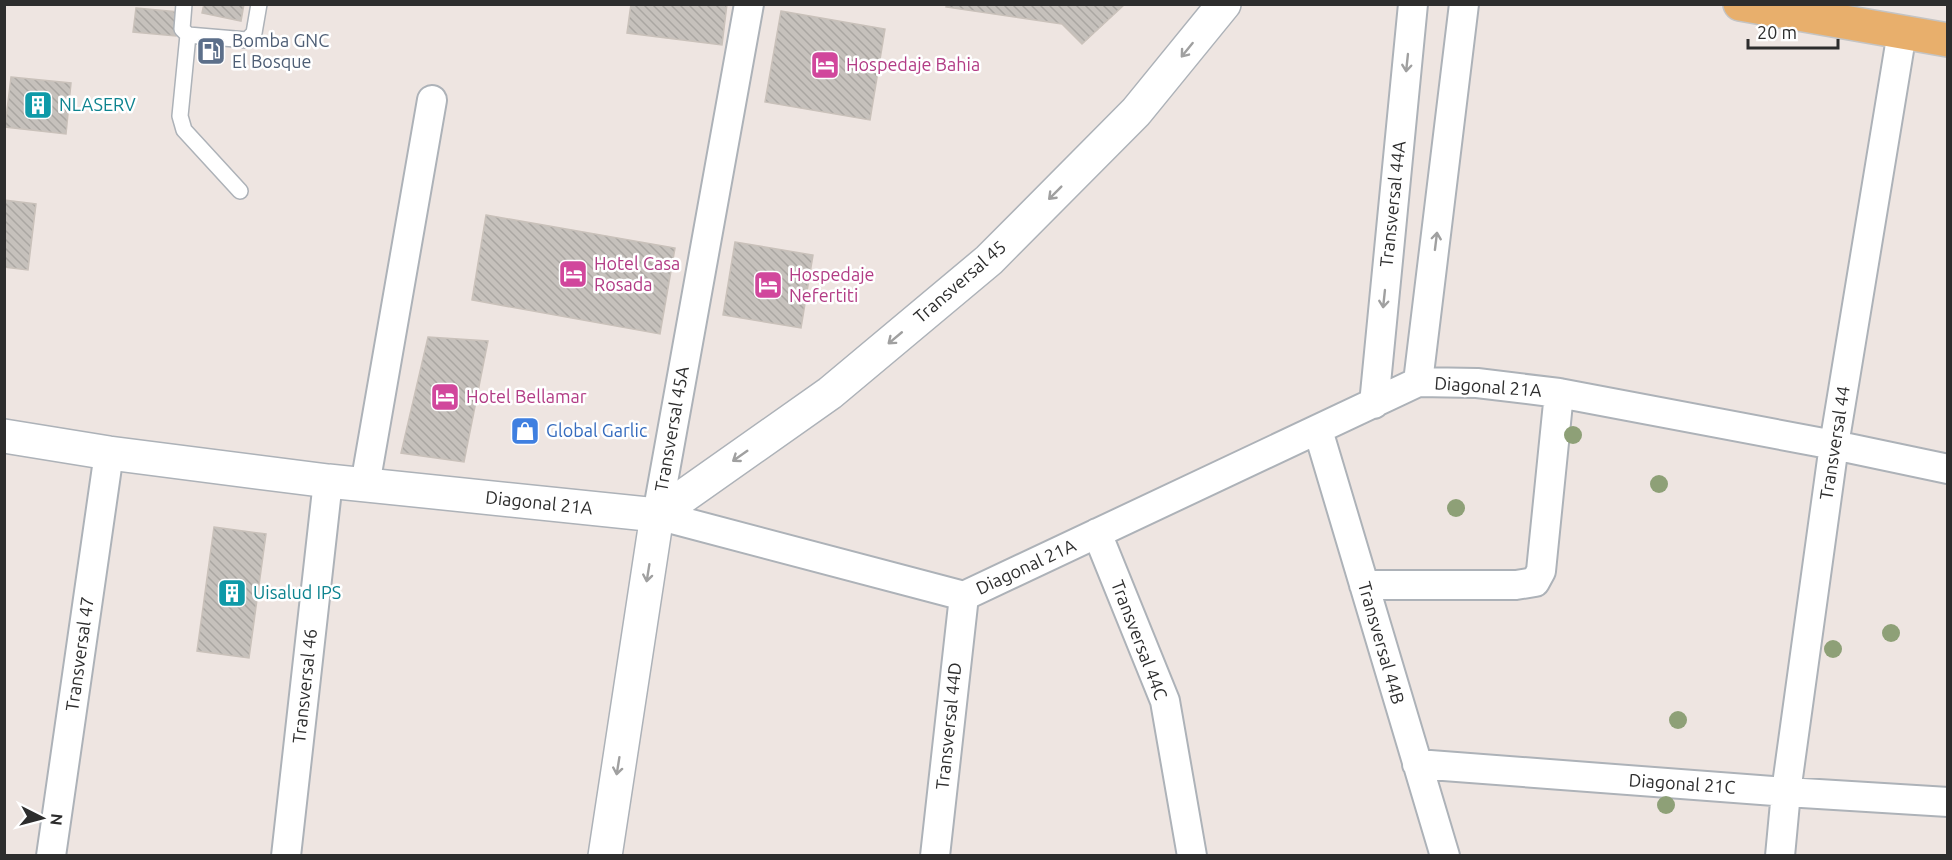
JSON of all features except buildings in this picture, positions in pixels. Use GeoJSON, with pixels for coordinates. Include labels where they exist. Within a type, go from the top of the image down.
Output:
{"type":"FeatureCollection","features":[{"type":"Feature","properties":{"kind":"main road"},"geometry":{"type":"LineString","coordinates":[[1740,4],[1947,40]]}},
{"type":"Feature","properties":{"kind":"street","name":"Transversal 45A"},"geometry":{"type":"LineString","coordinates":[[605,855],[657,515],[749,4]]}},
{"type":"Feature","properties":{"kind":"street","name":"Transversal 45"},"geometry":{"type":"LineString","coordinates":[[657,515],[830,393],[989,260],[1136,112],[1224,4]]}},
{"type":"Feature","properties":{"kind":"street","name":"Transversal 44A"},"geometry":{"type":"LineString","coordinates":[[1374,404],[1413,4]]}},
{"type":"Feature","properties":{"kind":"street"},"geometry":{"type":"LineString","coordinates":[[1419,382],[1464,4]]}},
{"type":"Feature","properties":{"kind":"street","name":"Transversal 44"},"geometry":{"type":"LineString","coordinates":[[1780,855],[1786,792],[1834,444],[1902,32]]}},
{"type":"Feature","properties":{"kind":"street"},"geometry":{"type":"LineString","coordinates":[[364,485],[432,100]]}},
{"type":"Feature","properties":{"kind":"street","name":"Diagonal 21A"},"geometry":{"type":"LineString","coordinates":[[4,436],[110,453],[328,481],[657,515],[963,596],[1419,382],[1477,383],[1559,393],[1834,444],[1947,469]]}},
{"type":"Feature","properties":{"kind":"street"},"geometry":{"type":"LineString","coordinates":[[1364,585],[1516,585],[1535,582],[1540,571],[1559,393]]}},
{"type":"Feature","properties":{"kind":"street","name":"Transversal 44B"},"geometry":{"type":"LineString","coordinates":[[1318,430],[1444,855]]}},
{"type":"Feature","properties":{"kind":"street","name":"Transversal 47"},"geometry":{"type":"LineString","coordinates":[[51,855],[110,453]]}},
{"type":"Feature","properties":{"kind":"street","name":"Transversal 46"},"geometry":{"type":"LineString","coordinates":[[286,855],[328,481]]}},
{"type":"Feature","properties":{"kind":"street","name":"Transversal 44C"},"geometry":{"type":"LineString","coordinates":[[1097,533],[1165,701],[1192,855]]}},
{"type":"Feature","properties":{"kind":"street","name":"Transversal 44D"},"geometry":{"type":"LineString","coordinates":[[935,855],[963,596]]}},
{"type":"Feature","properties":{"kind":"street","name":"Diagonal 21C"},"geometry":{"type":"LineString","coordinates":[[1417,764],[1947,802]]}},
{"type":"Feature","properties":{"kind":"lane"},"geometry":{"type":"LineString","coordinates":[[184,4],[182,29],[188,35],[247,40],[254,33],[259,4]]}},
{"type":"Feature","properties":{"kind":"lane"},"geometry":{"type":"LineString","coordinates":[[188,35],[180,116],[184,130],[240,191]]}},
{"type":"Feature","properties":{"kind":"place","name":"Bomba GNC El Bosque"},"geometry":{"type":"Point","coordinates":[211,51]}},
{"type":"Feature","properties":{"kind":"place","name":"Hospedaje Bahia"},"geometry":{"type":"Point","coordinates":[825,65]}},
{"type":"Feature","properties":{"kind":"place","name":"NLASERV"},"geometry":{"type":"Point","coordinates":[38,105]}},
{"type":"Feature","properties":{"kind":"place","name":"Hotel Casa Rosada"},"geometry":{"type":"Point","coordinates":[573,274]}},
{"type":"Feature","properties":{"kind":"place","name":"Hospedaje Nefertiti"},"geometry":{"type":"Point","coordinates":[768,285]}},
{"type":"Feature","properties":{"kind":"place","name":"Hotel Bellamar"},"geometry":{"type":"Point","coordinates":[445,397]}},
{"type":"Feature","properties":{"kind":"place","name":"Global Garlic"},"geometry":{"type":"Point","coordinates":[525,431]}},
{"type":"Feature","properties":{"kind":"place","name":"Uisalud IPS"},"geometry":{"type":"Point","coordinates":[232,593]}}]}
